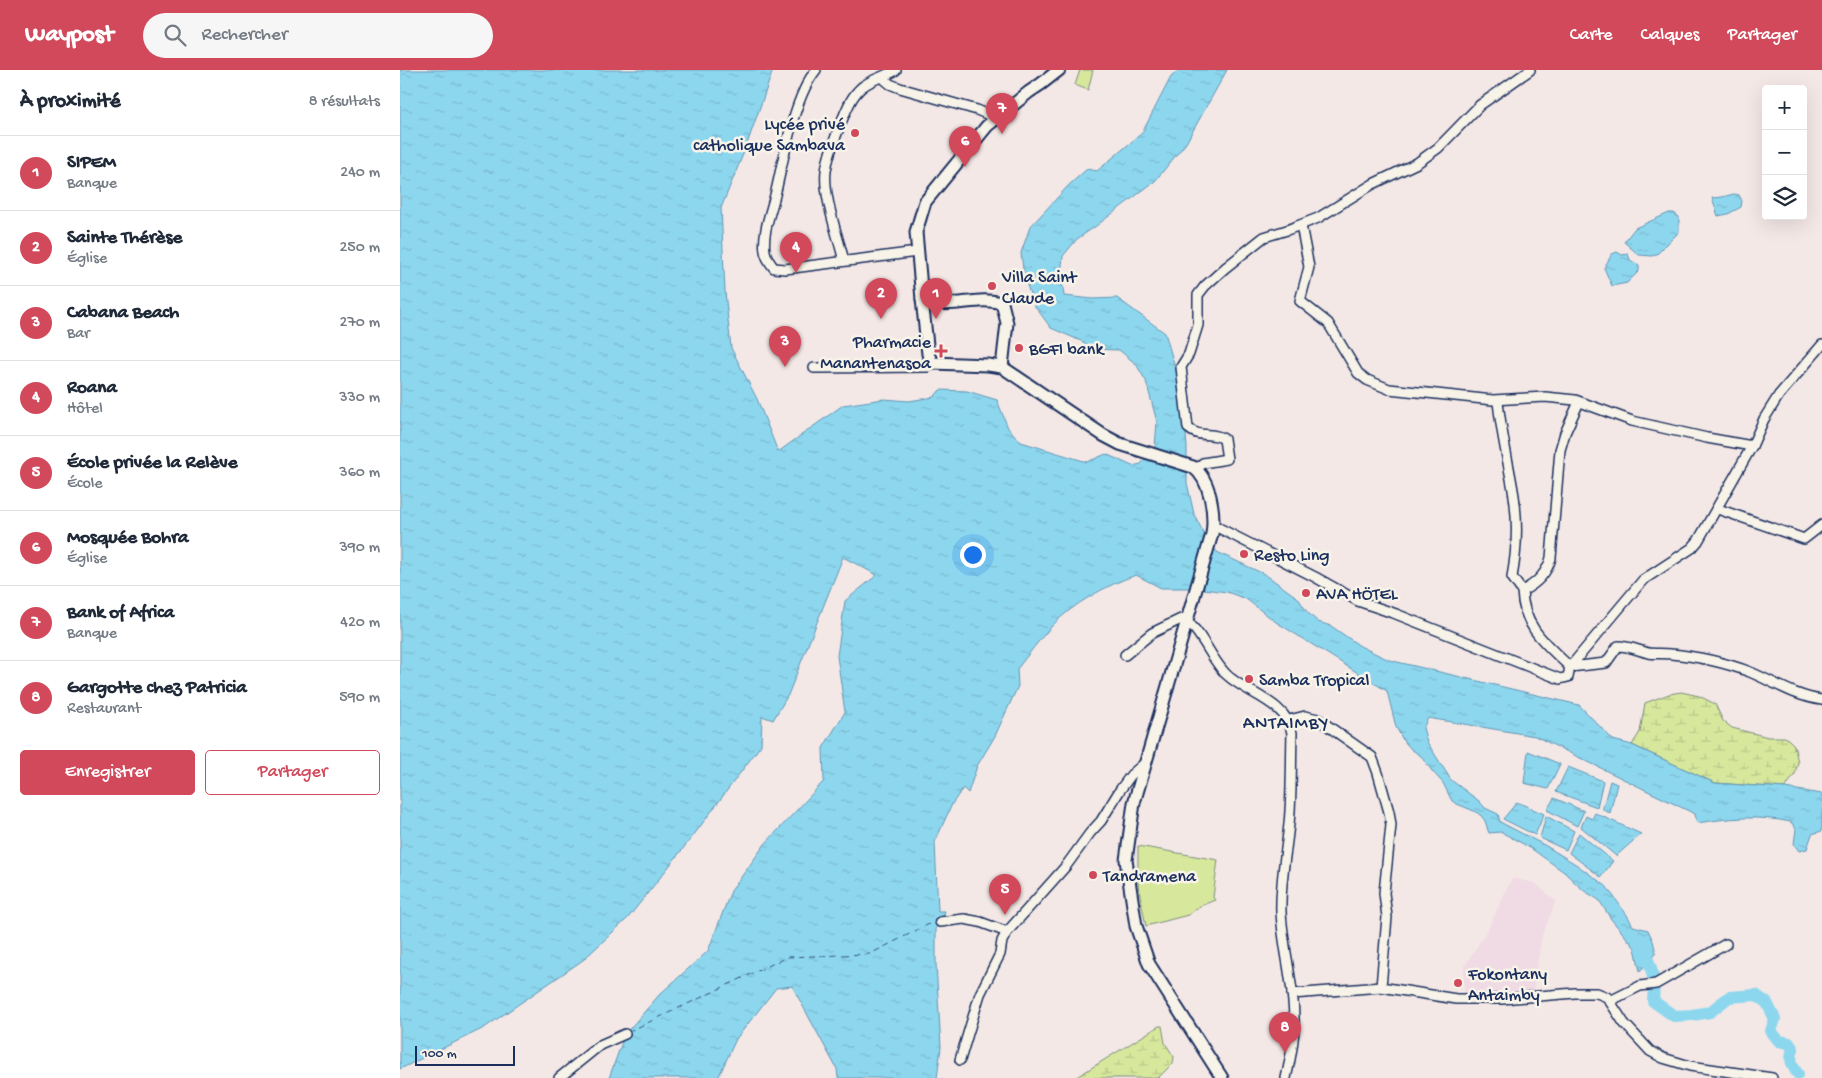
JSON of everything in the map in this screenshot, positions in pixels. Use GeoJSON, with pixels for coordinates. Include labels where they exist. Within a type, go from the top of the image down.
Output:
{"type":"FeatureCollection","features":[{"type":"Feature","properties":{"kind":"main road"},"geometry":{"type":"LineString","coordinates":[[1059,70],[996,118],[978,136],[925,202],[916,232],[928,354],[932,362],[988,364],[1002,367],[1120,444],[1194,468],[1200,472],[1207,488],[1212,510],[1213,530],[1134,803],[1126,860],[1136,926],[1149,964],[1222,1078]]}},
{"type":"Feature","properties":{"kind":"main road"},"geometry":{"type":"LineString","coordinates":[[922,299],[943,305],[986,301],[1002,302],[1007,323],[1002,367]]}},
{"type":"Feature","properties":{"kind":"street"},"geometry":{"type":"LineString","coordinates":[[816,70],[804,89],[786,144],[767,231],[765,251],[768,261],[774,268],[785,269],[917,252]]}},
{"type":"Feature","properties":{"kind":"street"},"geometry":{"type":"LineString","coordinates":[[868,70],[879,78],[900,88],[977,110],[996,118]]}},
{"type":"Feature","properties":{"kind":"street"},"geometry":{"type":"LineString","coordinates":[[844,261],[828,198],[826,172],[831,148],[850,103],[861,88],[896,70]]}},
{"type":"Feature","properties":{"kind":"street"},"geometry":{"type":"LineString","coordinates":[[1194,468],[1203,463],[1226,459],[1224,439],[1219,436],[1197,434],[1188,428],[1181,367],[1189,354],[1198,325],[1198,295],[1225,268],[1264,237],[1318,218],[1373,184],[1424,158],[1438,148],[1480,105],[1530,70]]}},
{"type":"Feature","properties":{"kind":"street"},"geometry":{"type":"LineString","coordinates":[[1301,225],[1309,267],[1300,301],[1328,322],[1358,373],[1367,380],[1389,389],[1498,401],[1545,397],[1579,402],[1632,421],[1752,446]]}},
{"type":"Feature","properties":{"kind":"street"},"geometry":{"type":"LineString","coordinates":[[1213,530],[1315,576],[1358,601],[1396,614],[1560,679],[1568,677],[1570,667],[1643,580],[1692,548],[1718,509],[1752,446],[1764,419],[1779,395],[1822,345]]}},
{"type":"Feature","properties":{"kind":"street"},"geometry":{"type":"LineString","coordinates":[[814,368],[928,367],[932,362]]}},
{"type":"Feature","properties":{"kind":"street"},"geometry":{"type":"LineString","coordinates":[[1498,401],[1500,427],[1514,498],[1517,542],[1512,577],[1522,591],[1522,604],[1534,632],[1570,667]]}},
{"type":"Feature","properties":{"kind":"street"},"geometry":{"type":"LineString","coordinates":[[1522,591],[1538,581],[1549,566],[1560,450],[1565,433],[1579,402]]}},
{"type":"Feature","properties":{"kind":"street"},"geometry":{"type":"LineString","coordinates":[[1718,509],[1804,539],[1822,525]]}},
{"type":"Feature","properties":{"kind":"street"},"geometry":{"type":"LineString","coordinates":[[1125,655],[1152,633],[1181,619],[1187,620],[1200,635],[1214,662],[1227,676],[1248,691],[1275,706],[1288,720],[1292,733],[1289,824],[1283,863],[1281,910],[1292,994],[1294,1026],[1292,1053],[1286,1078]]}},
{"type":"Feature","properties":{"kind":"street"},"geometry":{"type":"LineString","coordinates":[[1570,667],[1606,663],[1618,646],[1628,646],[1649,653],[1672,654],[1722,663],[1750,672],[1781,687],[1813,699],[1822,700]]}},
{"type":"Feature","properties":{"kind":"street"},"geometry":{"type":"LineString","coordinates":[[1288,720],[1305,716],[1318,719],[1372,757],[1378,773],[1391,825],[1384,893],[1387,917],[1381,987]]}},
{"type":"Feature","properties":{"kind":"street"},"geometry":{"type":"LineString","coordinates":[[960,1060],[980,994],[1000,954],[1002,941],[1007,932],[1066,866],[1101,821],[1131,775],[1147,760]]}},
{"type":"Feature","properties":{"kind":"street"},"geometry":{"type":"LineString","coordinates":[[940,922],[972,921],[1007,932]]}},
{"type":"Feature","properties":{"kind":"street"},"geometry":{"type":"LineString","coordinates":[[1610,1001],[1640,986],[1655,985],[1726,944]]}},
{"type":"Feature","properties":{"kind":"street"},"geometry":{"type":"LineString","coordinates":[[1292,994],[1381,987],[1456,999],[1502,999],[1597,993],[1607,997],[1624,1022],[1650,1051],[1663,1058],[1699,1067],[1772,1078]]}},
{"type":"Feature","properties":{"kind":"street"},"geometry":{"type":"LineString","coordinates":[[559,1078],[600,1045],[625,1034]]}},
{"type":"Feature","properties":{"kind":"shaded area"},"geometry":{"type":"Polygon","coordinates":[[[1512,878],[1535,883],[1556,901],[1542,935],[1533,993],[1464,994],[1464,967],[1488,929],[1512,878]]]}},
{"type":"Feature","properties":{"kind":"green space"},"geometry":{"type":"Polygon","coordinates":[[[1080,70],[1093,70],[1088,90],[1075,85],[1080,70]]]}},
{"type":"Feature","properties":{"kind":"green space"},"geometry":{"type":"Polygon","coordinates":[[[1681,692],[1699,696],[1715,704],[1723,721],[1732,728],[1768,737],[1785,737],[1790,741],[1794,745],[1798,762],[1795,774],[1785,788],[1715,783],[1632,745],[1640,732],[1645,703],[1669,694],[1681,692]]]}},
{"type":"Feature","properties":{"kind":"green space"},"geometry":{"type":"Polygon","coordinates":[[[1138,846],[1218,860],[1213,897],[1215,900],[1200,906],[1188,915],[1146,926],[1138,885],[1138,846]]]}},
{"type":"Feature","properties":{"kind":"green space"},"geometry":{"type":"Polygon","coordinates":[[[1159,1026],[1162,1026],[1165,1043],[1174,1057],[1173,1063],[1158,1078],[1075,1078],[1159,1026]]]}},
{"type":"Feature","properties":{"kind":"water"},"geometry":{"type":"Polygon","coordinates":[[[400,70],[773,70],[746,147],[721,208],[725,292],[731,348],[757,399],[778,452],[843,405],[884,399],[909,401],[934,397],[940,390],[967,391],[997,400],[1008,428],[1021,442],[1087,462],[1106,454],[1132,466],[1141,464],[1155,447],[1157,422],[1146,381],[1136,364],[1119,350],[1094,349],[1051,328],[1034,305],[1024,277],[1021,253],[1030,227],[1069,185],[1087,169],[1097,171],[1142,133],[1171,77],[1179,70],[1227,70],[1186,143],[1155,181],[1077,239],[1063,256],[1061,274],[1064,296],[1093,299],[1117,298],[1165,333],[1183,394],[1187,448],[1187,483],[1194,514],[1204,534],[1217,552],[1266,575],[1298,598],[1307,612],[1318,622],[1331,626],[1360,646],[1389,660],[1579,705],[1613,740],[1632,745],[1715,783],[1785,788],[1822,794],[1822,831],[1812,834],[1807,849],[1799,851],[1794,844],[1796,829],[1791,822],[1744,818],[1697,823],[1695,814],[1535,736],[1428,718],[1423,728],[1427,742],[1451,780],[1479,801],[1485,808],[1498,814],[1500,822],[1546,846],[1606,886],[1633,926],[1648,930],[1656,953],[1640,971],[1635,948],[1611,919],[1599,900],[1583,890],[1564,872],[1529,847],[1501,832],[1489,833],[1485,821],[1479,814],[1452,801],[1443,783],[1421,756],[1403,740],[1396,727],[1387,691],[1276,622],[1246,599],[1227,592],[1195,588],[1161,588],[1136,575],[1113,584],[1079,603],[1059,619],[1017,669],[1018,686],[995,736],[977,766],[968,793],[963,788],[952,804],[935,842],[938,911],[945,911],[936,927],[936,964],[941,1047],[937,1078],[838,1078],[837,1069],[792,986],[776,988],[736,1039],[718,1078],[609,1078],[625,1034],[660,994],[708,951],[731,891],[765,844],[824,781],[823,748],[845,712],[837,656],[845,601],[877,575],[843,557],[788,695],[773,720],[762,716],[761,745],[693,836],[628,918],[583,960],[484,1028],[400,1069],[400,70]]]}},
{"type":"Feature","properties":{"kind":"water"},"geometry":{"type":"Polygon","coordinates":[[[1734,194],[1739,195],[1742,201],[1741,207],[1728,214],[1718,216],[1712,198],[1734,194]]]}},
{"type":"Feature","properties":{"kind":"water"},"geometry":{"type":"Polygon","coordinates":[[[1669,213],[1674,213],[1679,217],[1679,232],[1657,254],[1652,256],[1639,255],[1624,242],[1635,228],[1669,213]]]}},
{"type":"Feature","properties":{"kind":"water"},"geometry":{"type":"Polygon","coordinates":[[[1617,252],[1622,255],[1628,254],[1630,260],[1639,265],[1639,271],[1627,283],[1612,286],[1604,268],[1612,254],[1617,252]]]}},
{"type":"Feature","properties":{"kind":"water"},"geometry":{"type":"Polygon","coordinates":[[[1528,751],[1560,764],[1548,789],[1524,783],[1528,751]]]}},
{"type":"Feature","properties":{"kind":"water"},"geometry":{"type":"Polygon","coordinates":[[[1568,767],[1603,781],[1597,807],[1556,792],[1568,767]]]}},
{"type":"Feature","properties":{"kind":"water"},"geometry":{"type":"Polygon","coordinates":[[[1610,781],[1617,784],[1610,813],[1603,810],[1603,807],[1610,781]]]}},
{"type":"Feature","properties":{"kind":"water"},"geometry":{"type":"Polygon","coordinates":[[[1554,798],[1584,811],[1577,826],[1547,810],[1554,798]]]}},
{"type":"Feature","properties":{"kind":"water"},"geometry":{"type":"Polygon","coordinates":[[[1517,802],[1544,814],[1535,835],[1503,819],[1517,802]]]}},
{"type":"Feature","properties":{"kind":"water"},"geometry":{"type":"Polygon","coordinates":[[[1595,813],[1641,834],[1616,856],[1581,827],[1586,816],[1592,819],[1595,813]]]}},
{"type":"Feature","properties":{"kind":"water"},"geometry":{"type":"Polygon","coordinates":[[[1546,816],[1574,831],[1566,850],[1540,838],[1546,816]]]}},
{"type":"Feature","properties":{"kind":"water"},"geometry":{"type":"Polygon","coordinates":[[[1579,833],[1613,861],[1601,877],[1569,853],[1579,833]]]}},
{"type":"Feature","properties":{"kind":"waterway"},"geometry":{"type":"LineString","coordinates":[[1641,947],[1652,973],[1653,1001],[1674,1016],[1710,1012],[1729,997],[1756,995],[1767,1003],[1775,1019],[1771,1031],[1779,1041],[1789,1043],[1793,1049],[1792,1062],[1798,1074]]}},
{"type":"Feature","properties":{"kind":"ferry route"},"geometry":{"type":"LineString","coordinates":[[628,1032],[787,957],[870,954],[937,920]]}},
{"type":"Feature","properties":{"kind":"place","name":"Lycée privé catholique Sambava"},"geometry":{"type":"Point","coordinates":[855,133]}},
{"type":"Feature","properties":{"kind":"place","name":"Bank of Africa"},"geometry":{"type":"Point","coordinates":[1002,134]}},
{"type":"Feature","properties":{"kind":"place","name":"Mosquée Bohra"},"geometry":{"type":"Point","coordinates":[965,167]}},
{"type":"Feature","properties":{"kind":"place","name":"Roana"},"geometry":{"type":"Point","coordinates":[796,273]}},
{"type":"Feature","properties":{"kind":"place","name":"Villa Saint Claude"},"geometry":{"type":"Point","coordinates":[992,286]}},
{"type":"Feature","properties":{"kind":"place","name":"Sainte Thérèse"},"geometry":{"type":"Point","coordinates":[881,319]}},
{"type":"Feature","properties":{"kind":"place","name":"SIPEM"},"geometry":{"type":"Point","coordinates":[936,319]}},
{"type":"Feature","properties":{"kind":"place","name":"BGFI bank"},"geometry":{"type":"Point","coordinates":[1019,348]}},
{"type":"Feature","properties":{"kind":"place","name":"Pharmacie Manantenasoa"},"geometry":{"type":"Point","coordinates":[941,351]}},
{"type":"Feature","properties":{"kind":"place","name":"Cabana Beach"},"geometry":{"type":"Point","coordinates":[785,367]}},
{"type":"Feature","properties":{"kind":"place","name":"Resto Ling"},"geometry":{"type":"Point","coordinates":[1244,554]}},
{"type":"Feature","properties":{"kind":"place","name":"AVA HÖTEL"},"geometry":{"type":"Point","coordinates":[1306,593]}},
{"type":"Feature","properties":{"kind":"place","name":"Samba Tropical"},"geometry":{"type":"Point","coordinates":[1249,679]}},
{"type":"Feature","properties":{"kind":"place","name":"Tandramena"},"geometry":{"type":"Point","coordinates":[1093,875]}},
{"type":"Feature","properties":{"kind":"place","name":"École privée la Relève"},"geometry":{"type":"Point","coordinates":[1005,915]}},
{"type":"Feature","properties":{"kind":"place","name":"Fokontany Antaimby"},"geometry":{"type":"Point","coordinates":[1458,983]}},
{"type":"Feature","properties":{"kind":"place","name":"Gargotte chez Patricia"},"geometry":{"type":"Point","coordinates":[1285,1053]}},
{"type":"Feature","properties":{"kind":"district","name":"ANTAIMBY"},"geometry":{"type":"Point","coordinates":[1286,721]}}]}
